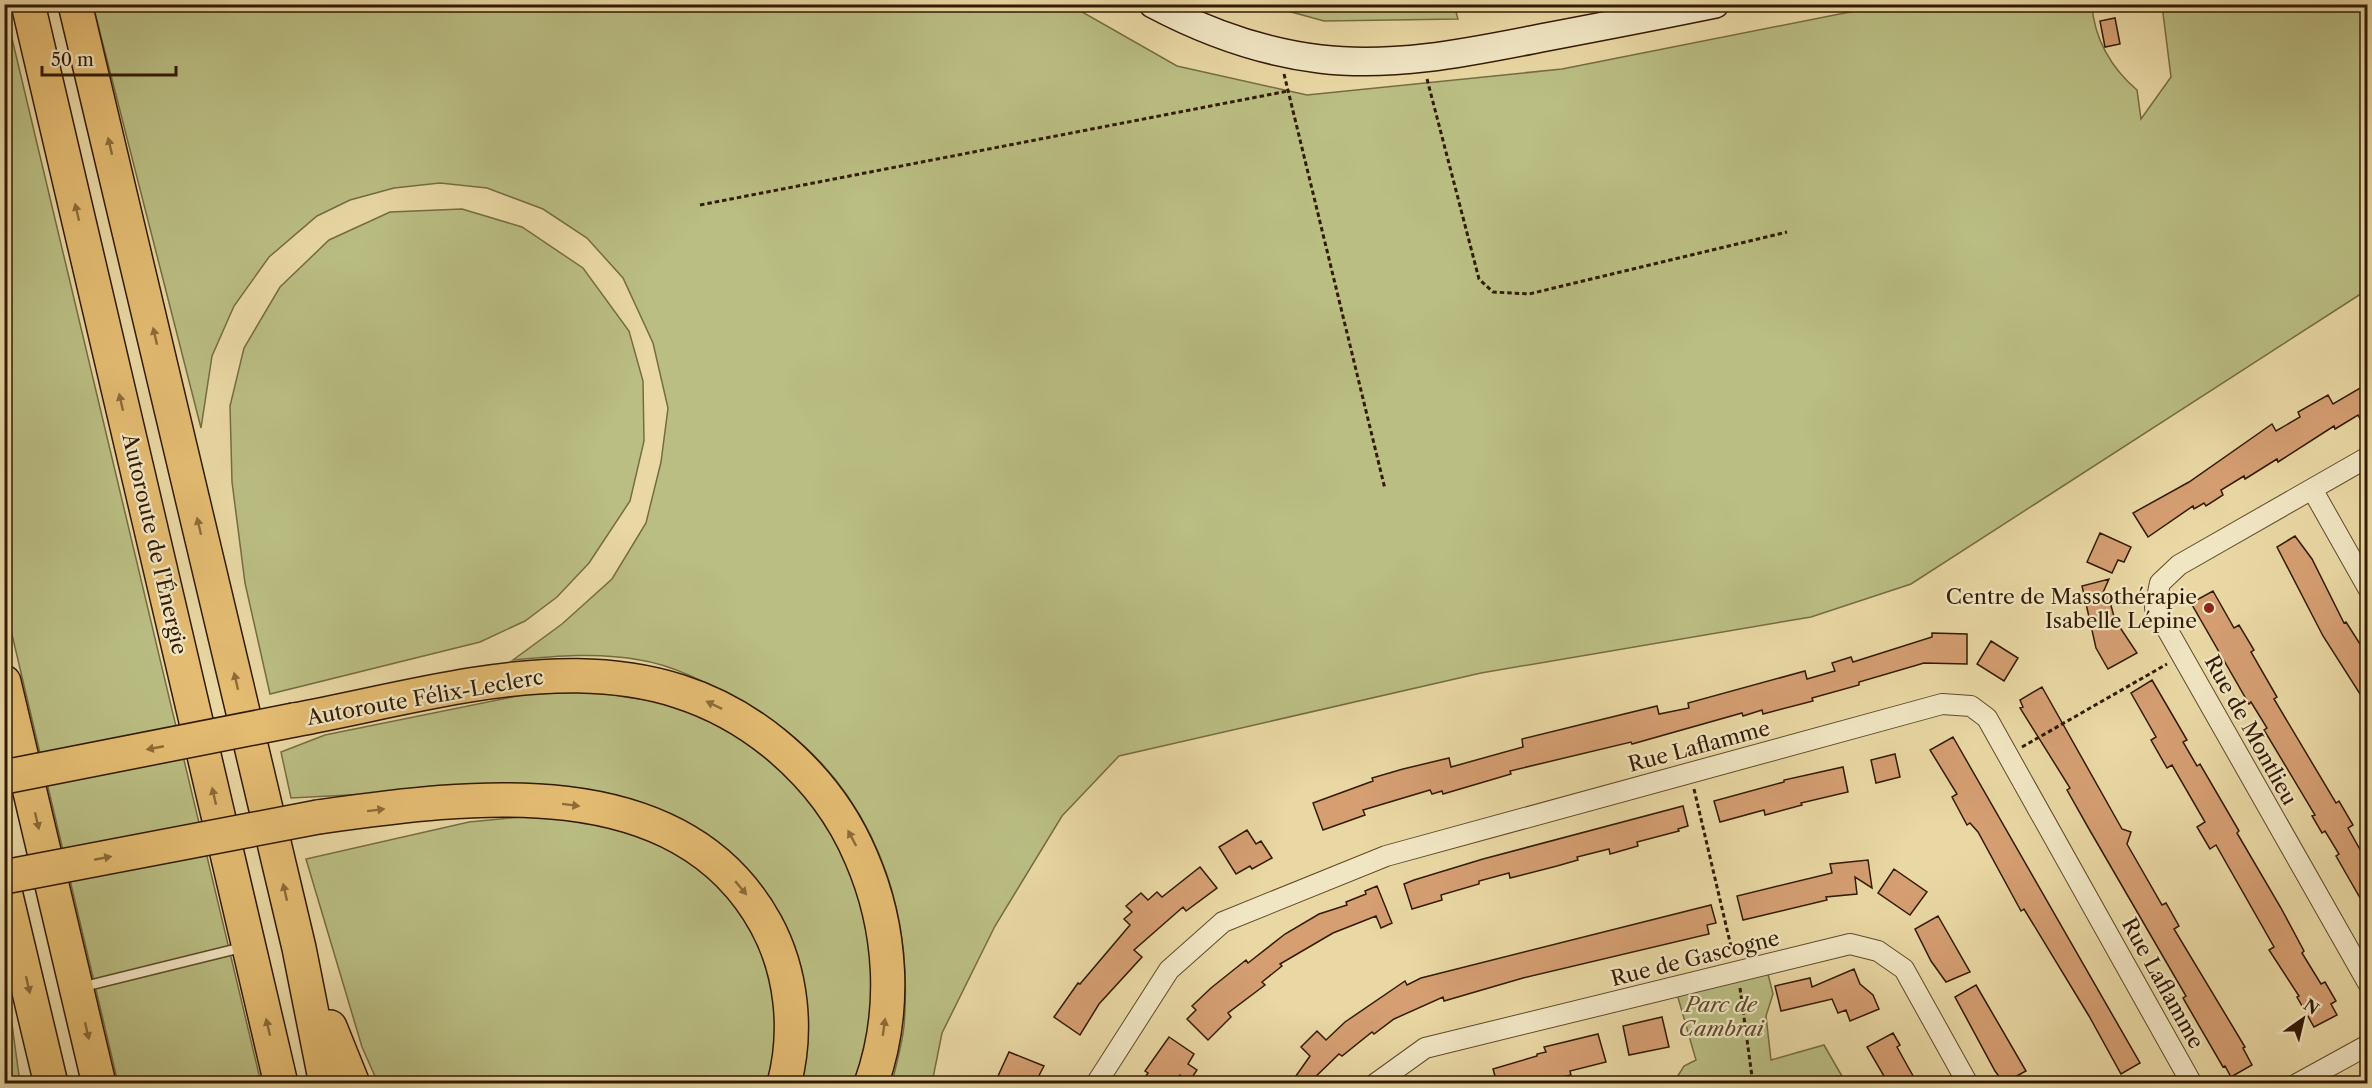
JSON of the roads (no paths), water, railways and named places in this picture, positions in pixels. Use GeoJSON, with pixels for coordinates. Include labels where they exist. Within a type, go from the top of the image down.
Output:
{"type":"FeatureCollection","features":[{"type":"Feature","properties":{"kind":"highway","name":"Autoroute de l'Énergie"},"geometry":{"type":"LineString","coordinates":[[28,4],[281,1083]]}},
{"type":"Feature","properties":{"kind":"highway"},"geometry":{"type":"LineString","coordinates":[[75,4],[299,948],[326,1083]]}},
{"type":"Feature","properties":{"kind":"highway","name":"Autoroute Félix-Leclerc"},"geometry":{"type":"LineString","coordinates":[[4,777],[488,682],[566,674],[658,684],[703,700],[746,723],[784,752],[818,786],[845,824],[867,870],[885,942],[888,989],[882,1039],[871,1083]]}},
{"type":"Feature","properties":{"kind":"highway"},"geometry":{"type":"LineString","coordinates":[[4,682],[99,1083]]}},
{"type":"Feature","properties":{"kind":"highway"},"geometry":{"type":"LineString","coordinates":[[4,877],[318,818],[443,803],[533,801],[620,814],[660,826],[687,840],[716,861],[741,887],[761,915],[775,943],[786,976],[791,1009],[790,1050],[784,1083]]}},
{"type":"Feature","properties":{"kind":"highway"},"geometry":{"type":"LineString","coordinates":[[4,887],[51,1083]]}},
{"type":"Feature","properties":{"kind":"highway"},"geometry":{"type":"LineString","coordinates":[[299,948],[352,1083]]}},
{"type":"Feature","properties":{"kind":"main road"},"geometry":{"type":"LineString","coordinates":[[1153,4],[1187,22],[1244,42],[1320,59],[1384,61],[1468,52],[1715,4]]}},
{"type":"Feature","properties":{"kind":"street","name":"Rue de Montlieu"},"geometry":{"type":"LineString","coordinates":[[2367,457],[2179,565],[2160,583],[2156,608],[2367,983]]}},
{"type":"Feature","properties":{"kind":"street"},"geometry":{"type":"LineString","coordinates":[[2312,489],[2367,588]]}},
{"type":"Feature","properties":{"kind":"street","name":"Rue Laflamme"},"geometry":{"type":"LineString","coordinates":[[1096,1083],[1169,970],[1223,922],[1386,856],[1942,704],[1971,706],[1987,718],[2192,1083]]}},
{"type":"Feature","properties":{"kind":"street","name":"Rue de Gascogne"},"geometry":{"type":"LineString","coordinates":[[1375,1083],[1425,1048],[1850,944],[1878,951],[1904,969],[1968,1083]]}},
{"type":"Feature","properties":{"kind":"street"},"geometry":{"type":"LineString","coordinates":[[2297,1083],[2367,1045]]}},
{"type":"Feature","properties":{"kind":"lane"},"geometry":{"type":"LineString","coordinates":[[77,988],[249,946]]}},
{"type":"Feature","properties":{"kind":"place","name":"Centre de Massothérapie Isabelle Lépine"},"geometry":{"type":"Point","coordinates":[2209,608]}},
{"type":"Feature","properties":{"kind":"park label","name":"Parc de Cambrai"},"geometry":{"type":"Point","coordinates":[1721,1016]}}]}
